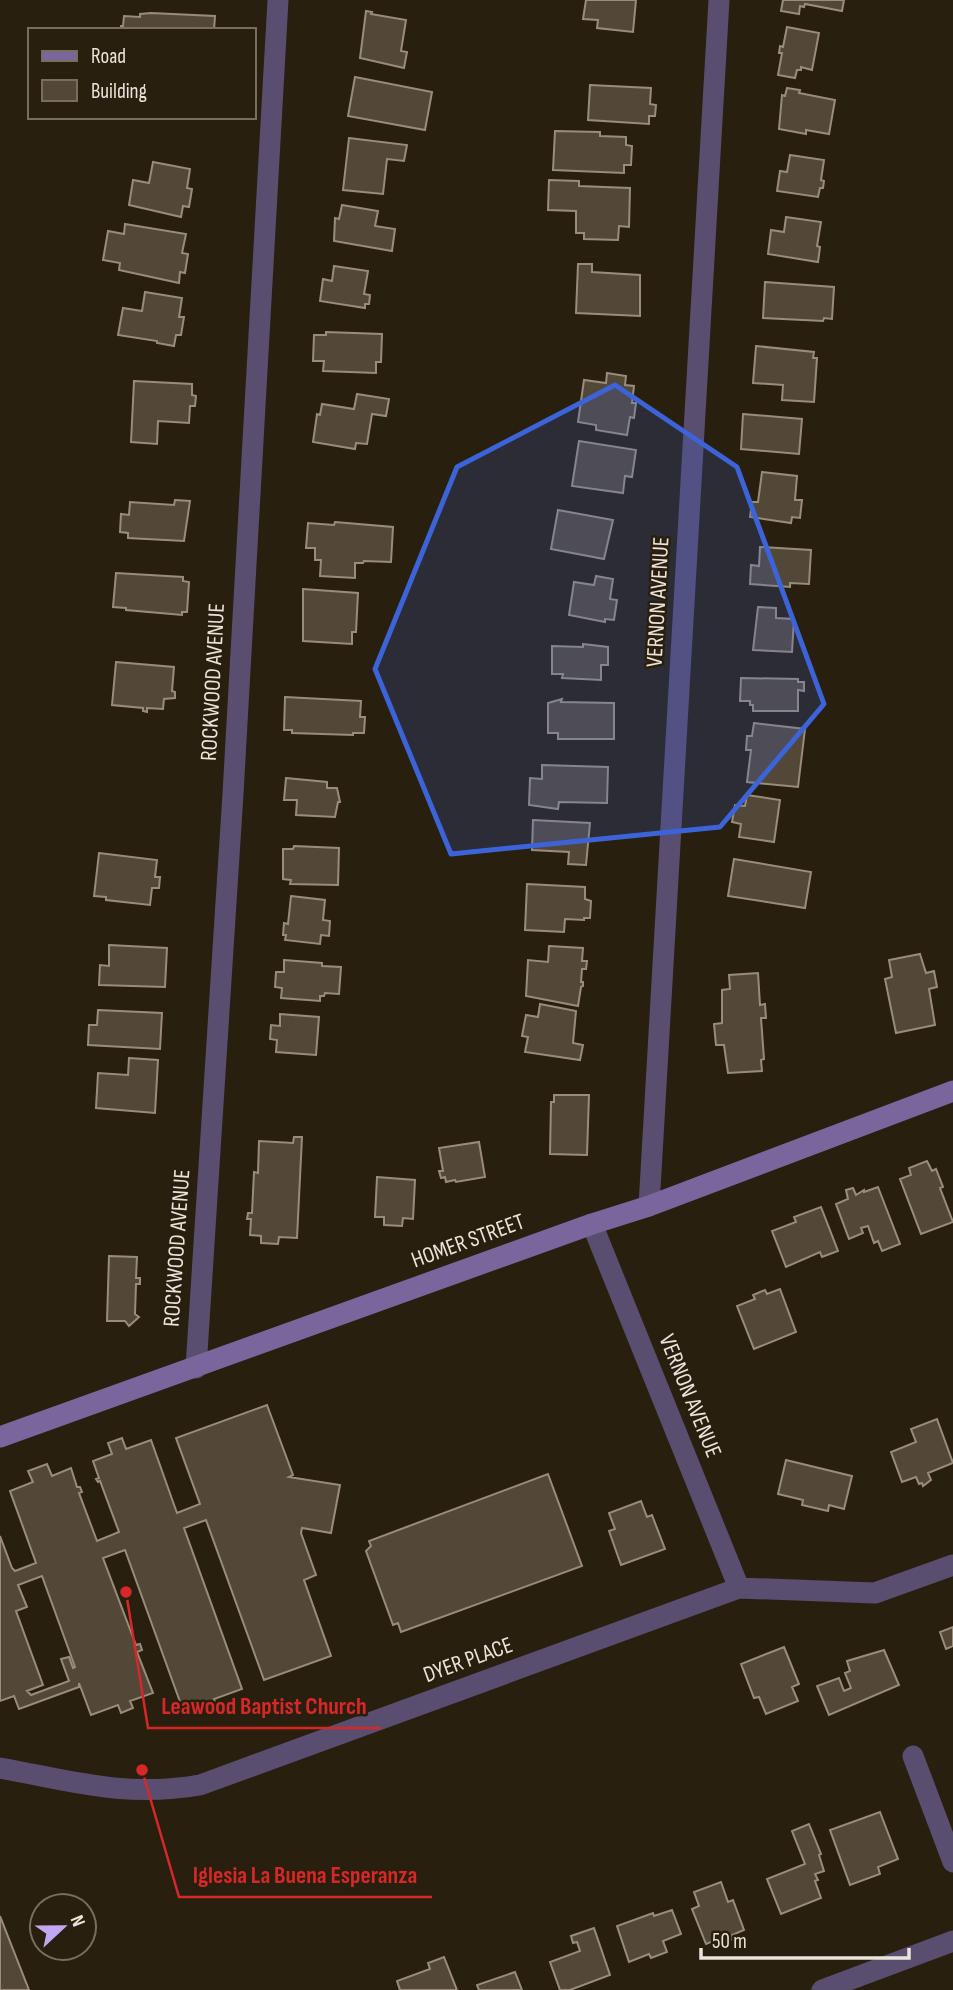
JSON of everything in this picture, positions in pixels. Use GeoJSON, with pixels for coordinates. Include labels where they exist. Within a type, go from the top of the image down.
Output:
{"type":"FeatureCollection","features":[{"type":"Feature","properties":{"kind":"street","name":"ROCKWOOD AVENUE"},"geometry":{"type":"LineString","coordinates":[[195,1368],[234,780],[278,0]]}},
{"type":"Feature","properties":{"kind":"street","name":"VERNON AVENUE"},"geometry":{"type":"LineString","coordinates":[[649,1206],[719,0]]}},
{"type":"Feature","properties":{"kind":"street","name":"HOMER STREET"},"geometry":{"type":"LineString","coordinates":[[0,1437],[592,1224],[649,1206],[953,1091]]}},
{"type":"Feature","properties":{"kind":"street","name":"VERNON AVENUE"},"geometry":{"type":"LineString","coordinates":[[592,1224],[739,1588]]}},
{"type":"Feature","properties":{"kind":"street","name":"DYER PLACE"},"geometry":{"type":"LineString","coordinates":[[0,1768],[88,1786],[131,1791],[171,1790],[200,1785],[739,1588],[875,1593],[953,1564]]}},
{"type":"Feature","properties":{"kind":"street"},"geometry":{"type":"LineString","coordinates":[[913,1756],[953,1862]]}},
{"type":"Feature","properties":{"kind":"street"},"geometry":{"type":"LineString","coordinates":[[822,1990],[953,1941]]}},
{"type":"Feature","properties":{"kind":"highlighted area"},"geometry":{"type":"Polygon","coordinates":[[[615,385],[737,467],[824,704],[720,827],[451,854],[375,669],[457,467],[615,385]]]}},
{"type":"Feature","properties":{"kind":"building"},"geometry":{"type":"Polygon","coordinates":[[[586,0],[636,0],[633,32],[597,28],[598,20],[583,19],[586,0]]]}},
{"type":"Feature","properties":{"kind":"building"},"geometry":{"type":"Polygon","coordinates":[[[783,0],[844,0],[842,11],[805,4],[804,7],[800,6],[799,14],[781,11],[783,0]]]}},
{"type":"Feature","properties":{"kind":"building"},"geometry":{"type":"Polygon","coordinates":[[[366,11],[406,20],[401,51],[407,52],[404,68],[360,58],[366,11]]]}},
{"type":"Feature","properties":{"kind":"building"},"geometry":{"type":"Polygon","coordinates":[[[140,14],[215,16],[214,28],[121,28],[124,16],[140,17],[140,14]]]}},
{"type":"Feature","properties":{"kind":"building"},"geometry":{"type":"Polygon","coordinates":[[[787,27],[819,33],[812,70],[801,67],[795,78],[778,75],[782,53],[779,53],[780,46],[783,47],[787,27]]]}},
{"type":"Feature","properties":{"kind":"building"},"geometry":{"type":"Polygon","coordinates":[[[355,77],[432,92],[425,130],[348,116],[355,77]]]}},
{"type":"Feature","properties":{"kind":"building"},"geometry":{"type":"Polygon","coordinates":[[[590,85],[651,88],[650,104],[656,105],[655,116],[649,116],[649,124],[588,120],[590,85]]]}},
{"type":"Feature","properties":{"kind":"building"},"geometry":{"type":"Polygon","coordinates":[[[787,88],[835,100],[829,134],[806,130],[806,134],[779,129],[782,95],[785,96],[787,88]]]}},
{"type":"Feature","properties":{"kind":"building"},"geometry":{"type":"Polygon","coordinates":[[[555,131],[600,132],[600,136],[626,137],[626,145],[632,146],[631,165],[624,165],[624,173],[553,170],[555,131]]]}},
{"type":"Feature","properties":{"kind":"building"},"geometry":{"type":"Polygon","coordinates":[[[349,138],[407,145],[404,161],[387,159],[383,194],[343,190],[349,138]]]}},
{"type":"Feature","properties":{"kind":"building"},"geometry":{"type":"Polygon","coordinates":[[[790,155],[824,160],[821,180],[824,181],[823,188],[820,188],[818,197],[777,191],[780,171],[787,172],[790,155]]]}},
{"type":"Feature","properties":{"kind":"building"},"geometry":{"type":"Polygon","coordinates":[[[153,162],[190,169],[187,188],[192,189],[189,207],[183,206],[181,217],[129,205],[133,180],[149,183],[153,162]]]}},
{"type":"Feature","properties":{"kind":"building"},"geometry":{"type":"Polygon","coordinates":[[[549,180],[579,181],[579,186],[630,188],[629,227],[619,226],[618,240],[584,239],[584,233],[576,233],[576,211],[548,210],[549,180]]]}},
{"type":"Feature","properties":{"kind":"building"},"geometry":{"type":"Polygon","coordinates":[[[342,205],[378,211],[375,226],[395,229],[392,251],[334,241],[335,218],[339,219],[342,205]]]}},
{"type":"Feature","properties":{"kind":"building"},"geometry":{"type":"Polygon","coordinates":[[[786,217],[821,222],[817,246],[820,247],[818,262],[768,254],[771,230],[784,232],[786,217]]]}},
{"type":"Feature","properties":{"kind":"building"},"geometry":{"type":"Polygon","coordinates":[[[125,224],[186,234],[182,253],[188,254],[185,273],[180,272],[179,283],[119,270],[120,263],[103,260],[108,231],[124,234],[125,224]]]}},
{"type":"Feature","properties":{"kind":"building"},"geometry":{"type":"Polygon","coordinates":[[[578,264],[592,264],[592,272],[640,275],[640,316],[576,313],[578,264]]]}},
{"type":"Feature","properties":{"kind":"building"},"geometry":{"type":"Polygon","coordinates":[[[334,266],[368,271],[364,294],[370,295],[369,304],[365,304],[365,308],[320,301],[323,279],[332,281],[334,266]]]}},
{"type":"Feature","properties":{"kind":"building"},"geometry":{"type":"Polygon","coordinates":[[[765,282],[834,287],[832,319],[824,318],[823,321],[763,318],[765,282]]]}},
{"type":"Feature","properties":{"kind":"building"},"geometry":{"type":"Polygon","coordinates":[[[145,292],[182,298],[179,317],[184,317],[181,335],[176,335],[174,346],[118,335],[123,308],[142,311],[145,292]]]}},
{"type":"Feature","properties":{"kind":"building"},"geometry":{"type":"Polygon","coordinates":[[[326,332],[382,334],[381,362],[376,362],[376,373],[323,371],[324,361],[313,361],[314,335],[326,335],[326,332]]]}},
{"type":"Feature","properties":{"kind":"building"},"geometry":{"type":"Polygon","coordinates":[[[756,346],[814,352],[813,358],[817,358],[814,402],[782,400],[783,385],[753,383],[756,346]]]}},
{"type":"Feature","properties":{"kind":"building"},"geometry":{"type":"Polygon","coordinates":[[[607,373],[626,376],[625,385],[634,386],[634,418],[630,417],[627,435],[596,430],[596,425],[578,422],[584,380],[606,383],[607,373]]]}},
{"type":"Feature","properties":{"kind":"building"},"geometry":{"type":"Polygon","coordinates":[[[134,381],[192,384],[192,395],[196,396],[195,406],[190,406],[189,423],[158,421],[157,444],[131,442],[134,381]]]}},
{"type":"Feature","properties":{"kind":"building"},"geometry":{"type":"Polygon","coordinates":[[[357,394],[389,399],[386,416],[372,414],[367,444],[356,443],[355,449],[313,442],[317,414],[320,415],[322,404],[354,409],[357,394]]]}},
{"type":"Feature","properties":{"kind":"building"},"geometry":{"type":"Polygon","coordinates":[[[743,414],[802,419],[799,454],[741,449],[743,414]]]}},
{"type":"Feature","properties":{"kind":"building"},"geometry":{"type":"Polygon","coordinates":[[[579,441],[636,450],[632,477],[625,476],[623,493],[572,486],[579,441]]]}},
{"type":"Feature","properties":{"kind":"building"},"geometry":{"type":"Polygon","coordinates":[[[762,472],[797,476],[795,500],[802,500],[800,518],[792,517],[791,523],[750,517],[752,502],[758,502],[762,472]]]}},
{"type":"Feature","properties":{"kind":"building"},"geometry":{"type":"Polygon","coordinates":[[[175,500],[190,501],[184,541],[128,538],[128,533],[120,532],[121,514],[129,515],[130,502],[174,505],[175,500]]]}},
{"type":"Feature","properties":{"kind":"building"},"geometry":{"type":"Polygon","coordinates":[[[558,510],[613,520],[604,559],[551,549],[558,510]]]}},
{"type":"Feature","properties":{"kind":"building"},"geometry":{"type":"Polygon","coordinates":[[[335,522],[393,527],[391,562],[355,563],[355,578],[320,576],[321,560],[315,560],[315,548],[306,548],[308,523],[334,525],[335,522]]]}},
{"type":"Feature","properties":{"kind":"building"},"geometry":{"type":"Polygon","coordinates":[[[760,547],[811,550],[809,584],[790,583],[790,587],[750,584],[751,565],[759,566],[760,547]]]}},
{"type":"Feature","properties":{"kind":"building"},"geometry":{"type":"Polygon","coordinates":[[[116,573],[183,577],[183,581],[189,582],[187,612],[182,612],[182,615],[113,607],[116,573]]]}},
{"type":"Feature","properties":{"kind":"building"},"geometry":{"type":"Polygon","coordinates":[[[596,576],[613,579],[610,599],[617,600],[614,620],[605,619],[605,622],[569,615],[574,582],[594,585],[596,576]]]}},
{"type":"Feature","properties":{"kind":"building"},"geometry":{"type":"Polygon","coordinates":[[[303,589],[358,593],[356,632],[352,632],[352,644],[303,641],[303,589]]]}},
{"type":"Feature","properties":{"kind":"building"},"geometry":{"type":"Polygon","coordinates":[[[758,607],[776,608],[776,618],[794,619],[792,652],[753,650],[758,607]]]}},
{"type":"Feature","properties":{"kind":"building"},"geometry":{"type":"Polygon","coordinates":[[[583,644],[608,647],[608,665],[601,665],[601,680],[562,678],[563,674],[552,674],[552,646],[583,647],[583,644]]]}},
{"type":"Feature","properties":{"kind":"building"},"geometry":{"type":"Polygon","coordinates":[[[116,662],[174,667],[172,691],[175,692],[175,698],[164,699],[163,709],[147,708],[147,712],[143,711],[143,708],[112,705],[116,662]]]}},
{"type":"Feature","properties":{"kind":"building"},"geometry":{"type":"Polygon","coordinates":[[[741,678],[798,679],[798,682],[804,682],[804,691],[798,690],[798,711],[753,711],[750,701],[740,701],[741,678]]]}},
{"type":"Feature","properties":{"kind":"building"},"geometry":{"type":"Polygon","coordinates":[[[285,697],[361,701],[360,717],[365,717],[364,733],[292,733],[292,730],[284,730],[285,697]]]}},
{"type":"Feature","properties":{"kind":"building"},"geometry":{"type":"Polygon","coordinates":[[[562,699],[561,702],[614,703],[614,739],[558,739],[558,733],[548,733],[548,703],[562,699]]]}},
{"type":"Feature","properties":{"kind":"building"},"geometry":{"type":"Polygon","coordinates":[[[754,723],[805,729],[798,787],[747,782],[751,750],[746,750],[747,736],[752,736],[754,723]]]}},
{"type":"Feature","properties":{"kind":"building"},"geometry":{"type":"Polygon","coordinates":[[[542,765],[608,767],[607,803],[559,802],[558,809],[529,805],[530,778],[542,779],[542,765]]]}},
{"type":"Feature","properties":{"kind":"building"},"geometry":{"type":"Polygon","coordinates":[[[286,778],[327,782],[327,788],[337,788],[340,802],[335,817],[296,815],[297,800],[284,800],[286,778]]]}},
{"type":"Feature","properties":{"kind":"building"},"geometry":{"type":"Polygon","coordinates":[[[747,795],[780,800],[774,842],[739,837],[741,824],[732,822],[735,805],[745,806],[747,795]]]}},
{"type":"Feature","properties":{"kind":"building"},"geometry":{"type":"Polygon","coordinates":[[[533,820],[590,823],[586,865],[568,864],[569,852],[532,850],[533,820]]]}},
{"type":"Feature","properties":{"kind":"building"},"geometry":{"type":"Polygon","coordinates":[[[294,846],[339,848],[338,885],[290,884],[291,880],[283,879],[283,849],[293,849],[294,846]]]}},
{"type":"Feature","properties":{"kind":"building"},"geometry":{"type":"Polygon","coordinates":[[[99,853],[157,860],[155,877],[160,877],[159,888],[152,888],[150,905],[94,896],[99,853]]]}},
{"type":"Feature","properties":{"kind":"building"},"geometry":{"type":"Polygon","coordinates":[[[734,859],[811,872],[805,908],[728,896],[734,859]]]}},
{"type":"Feature","properties":{"kind":"building"},"geometry":{"type":"Polygon","coordinates":[[[527,884],[585,887],[585,899],[591,901],[590,918],[565,919],[564,932],[525,930],[527,884]]]}},
{"type":"Feature","properties":{"kind":"building"},"geometry":{"type":"Polygon","coordinates":[[[291,896],[325,900],[323,920],[330,921],[329,936],[321,935],[320,944],[285,940],[284,923],[288,924],[291,896]]]}},
{"type":"Feature","properties":{"kind":"building"},"geometry":{"type":"Polygon","coordinates":[[[109,945],[167,948],[165,987],[99,985],[100,965],[109,966],[109,945]]]}},
{"type":"Feature","properties":{"kind":"building"},"geometry":{"type":"Polygon","coordinates":[[[549,946],[583,948],[582,961],[587,961],[586,969],[582,969],[583,986],[578,1006],[526,996],[528,960],[548,962],[549,946]]]}},
{"type":"Feature","properties":{"kind":"building"},"geometry":{"type":"Polygon","coordinates":[[[920,954],[926,973],[934,971],[937,987],[929,989],[935,1025],[896,1033],[885,979],[892,977],[889,960],[920,954]]]}},
{"type":"Feature","properties":{"kind":"building"},"geometry":{"type":"Polygon","coordinates":[[[284,960],[341,967],[339,994],[325,993],[320,996],[320,1001],[281,998],[282,988],[275,987],[276,972],[284,972],[284,960]]]}},
{"type":"Feature","properties":{"kind":"building"},"geometry":{"type":"Polygon","coordinates":[[[758,973],[760,1005],[765,1004],[766,1018],[761,1018],[764,1059],[761,1060],[762,1071],[728,1073],[724,1045],[716,1045],[714,1024],[722,1023],[722,990],[730,989],[729,975],[758,973]]]}},
{"type":"Feature","properties":{"kind":"building"},"geometry":{"type":"Polygon","coordinates":[[[540,1004],[576,1011],[573,1043],[583,1045],[580,1060],[525,1052],[528,1037],[522,1036],[526,1015],[538,1017],[540,1004]]]}},
{"type":"Feature","properties":{"kind":"building"},"geometry":{"type":"Polygon","coordinates":[[[98,1010],[162,1013],[160,1049],[88,1045],[89,1025],[97,1025],[98,1010]]]}},
{"type":"Feature","properties":{"kind":"building"},"geometry":{"type":"Polygon","coordinates":[[[280,1014],[319,1017],[316,1055],[276,1052],[277,1040],[270,1039],[271,1025],[280,1026],[280,1014]]]}},
{"type":"Feature","properties":{"kind":"building"},"geometry":{"type":"Polygon","coordinates":[[[129,1058],[158,1060],[155,1113],[96,1108],[98,1073],[128,1075],[129,1058]]]}},
{"type":"Feature","properties":{"kind":"building"},"geometry":{"type":"Polygon","coordinates":[[[554,1095],[589,1095],[587,1155],[550,1154],[551,1102],[554,1102],[554,1095]]]}},
{"type":"Feature","properties":{"kind":"building"},"geometry":{"type":"Polygon","coordinates":[[[294,1137],[302,1137],[297,1238],[279,1237],[278,1244],[261,1243],[261,1236],[250,1235],[251,1219],[247,1219],[248,1213],[252,1213],[254,1172],[258,1173],[259,1141],[293,1143],[294,1137]]]}},
{"type":"Feature","properties":{"kind":"building"},"geometry":{"type":"Polygon","coordinates":[[[479,1142],[485,1177],[456,1182],[446,1182],[445,1177],[441,1178],[439,1171],[443,1171],[439,1148],[479,1142]]]}},
{"type":"Feature","properties":{"kind":"building"},"geometry":{"type":"Polygon","coordinates":[[[927,1161],[932,1171],[936,1169],[953,1222],[921,1234],[900,1179],[911,1175],[909,1168],[927,1161]]]}},
{"type":"Feature","properties":{"kind":"building"},"geometry":{"type":"Polygon","coordinates":[[[377,1177],[415,1180],[413,1219],[403,1218],[402,1226],[384,1225],[384,1217],[375,1217],[377,1177]]]}},
{"type":"Feature","properties":{"kind":"building"},"geometry":{"type":"Polygon","coordinates":[[[878,1187],[900,1244],[882,1251],[878,1241],[874,1243],[868,1226],[861,1228],[863,1233],[849,1239],[836,1204],[848,1199],[846,1190],[853,1188],[856,1195],[878,1187]]]}},
{"type":"Feature","properties":{"kind":"building"},"geometry":{"type":"Polygon","coordinates":[[[821,1207],[838,1251],[822,1257],[820,1252],[786,1267],[772,1231],[796,1222],[794,1217],[821,1207]]]}},
{"type":"Feature","properties":{"kind":"building"},"geometry":{"type":"Polygon","coordinates":[[[109,1256],[137,1257],[136,1278],[140,1278],[140,1284],[136,1284],[135,1314],[139,1317],[129,1326],[125,1321],[107,1321],[109,1256]]]}},
{"type":"Feature","properties":{"kind":"building"},"geometry":{"type":"Polygon","coordinates":[[[780,1289],[796,1332],[754,1349],[737,1306],[755,1299],[753,1295],[765,1290],[767,1294],[780,1289]]]}},
{"type":"Feature","properties":{"kind":"building"},"geometry":{"type":"Polygon","coordinates":[[[267,1405],[293,1475],[289,1477],[340,1485],[331,1533],[302,1528],[301,1533],[316,1575],[304,1580],[331,1656],[264,1680],[206,1520],[184,1528],[242,1689],[214,1699],[216,1705],[206,1708],[204,1702],[183,1710],[125,1550],[103,1558],[136,1645],[140,1644],[142,1650],[137,1652],[153,1693],[130,1701],[133,1708],[121,1713],[118,1705],[91,1715],[79,1683],[79,1687],[19,1709],[14,1696],[0,1701],[0,1536],[15,1571],[36,1563],[10,1491],[33,1482],[28,1471],[47,1464],[52,1476],[71,1468],[77,1487],[80,1487],[82,1492],[79,1493],[97,1541],[119,1532],[100,1481],[96,1479],[99,1478],[93,1461],[112,1454],[108,1443],[122,1438],[126,1449],[151,1440],[177,1513],[200,1504],[176,1438],[267,1405]],[[42,1576],[18,1585],[27,1607],[16,1611],[43,1685],[27,1691],[31,1695],[69,1681],[61,1659],[69,1657],[73,1668],[75,1667],[42,1576]]]}},
{"type":"Feature","properties":{"kind":"building"},"geometry":{"type":"Polygon","coordinates":[[[937,1419],[953,1463],[928,1473],[931,1480],[923,1486],[916,1477],[902,1482],[891,1452],[916,1442],[911,1429],[937,1419]]]}},
{"type":"Feature","properties":{"kind":"building"},"geometry":{"type":"Polygon","coordinates":[[[786,1460],[852,1476],[844,1509],[829,1505],[828,1511],[802,1505],[803,1500],[778,1494],[786,1460]]]}},
{"type":"Feature","properties":{"kind":"building"},"geometry":{"type":"Polygon","coordinates":[[[548,1474],[582,1566],[401,1632],[398,1623],[393,1625],[366,1551],[371,1546],[369,1541],[548,1474]]]}},
{"type":"Feature","properties":{"kind":"building"},"geometry":{"type":"Polygon","coordinates":[[[641,1501],[647,1517],[652,1515],[665,1549],[621,1565],[609,1531],[615,1529],[609,1513],[641,1501]]]}},
{"type":"Feature","properties":{"kind":"building"},"geometry":{"type":"Polygon","coordinates":[[[953,1627],[953,1646],[946,1649],[940,1632],[953,1627]]]}},
{"type":"Feature","properties":{"kind":"building"},"geometry":{"type":"Polygon","coordinates":[[[784,1647],[799,1684],[792,1687],[798,1701],[766,1714],[759,1697],[754,1698],[741,1664],[784,1647]]]}},
{"type":"Feature","properties":{"kind":"building"},"geometry":{"type":"Polygon","coordinates":[[[884,1650],[899,1685],[829,1715],[817,1686],[839,1678],[844,1691],[851,1688],[845,1673],[850,1671],[847,1661],[884,1650]]]}},
{"type":"Feature","properties":{"kind":"building"},"geometry":{"type":"Polygon","coordinates":[[[880,1812],[898,1859],[878,1867],[880,1874],[850,1885],[830,1830],[880,1812]]]}},
{"type":"Feature","properties":{"kind":"building"},"geometry":{"type":"Polygon","coordinates":[[[809,1824],[821,1854],[819,1855],[824,1871],[815,1874],[821,1898],[781,1914],[767,1879],[805,1864],[792,1831],[809,1824]]]}},
{"type":"Feature","properties":{"kind":"building"},"geometry":{"type":"Polygon","coordinates":[[[721,1882],[728,1902],[733,1900],[744,1930],[732,1935],[733,1939],[723,1942],[721,1938],[706,1944],[692,1909],[699,1906],[694,1892],[721,1882]]]}},
{"type":"Feature","properties":{"kind":"building"},"geometry":{"type":"Polygon","coordinates":[[[672,1910],[681,1934],[663,1941],[667,1952],[651,1958],[649,1954],[629,1962],[617,1926],[653,1913],[654,1916],[672,1910]]]}},
{"type":"Feature","properties":{"kind":"building"},"geometry":{"type":"Polygon","coordinates":[[[0,1916],[29,1990],[0,1990],[0,1916]]]}},
{"type":"Feature","properties":{"kind":"building"},"geometry":{"type":"Polygon","coordinates":[[[594,1928],[610,1975],[570,1990],[560,1990],[550,1962],[580,1951],[571,1936],[594,1928]]]}},
{"type":"Feature","properties":{"kind":"building"},"geometry":{"type":"Polygon","coordinates":[[[444,1957],[457,1990],[400,1990],[397,1981],[430,1969],[428,1963],[444,1957]]]}},
{"type":"Feature","properties":{"kind":"building"},"geometry":{"type":"Polygon","coordinates":[[[515,1972],[522,1990],[479,1990],[477,1985],[515,1972]]]}},
{"type":"Feature","properties":{"kind":"place","name":"Leawood Baptist Church"},"geometry":{"type":"Point","coordinates":[126,1592]}},
{"type":"Feature","properties":{"kind":"place","name":"Iglesia La Buena Esperanza"},"geometry":{"type":"Point","coordinates":[142,1770]}}]}
